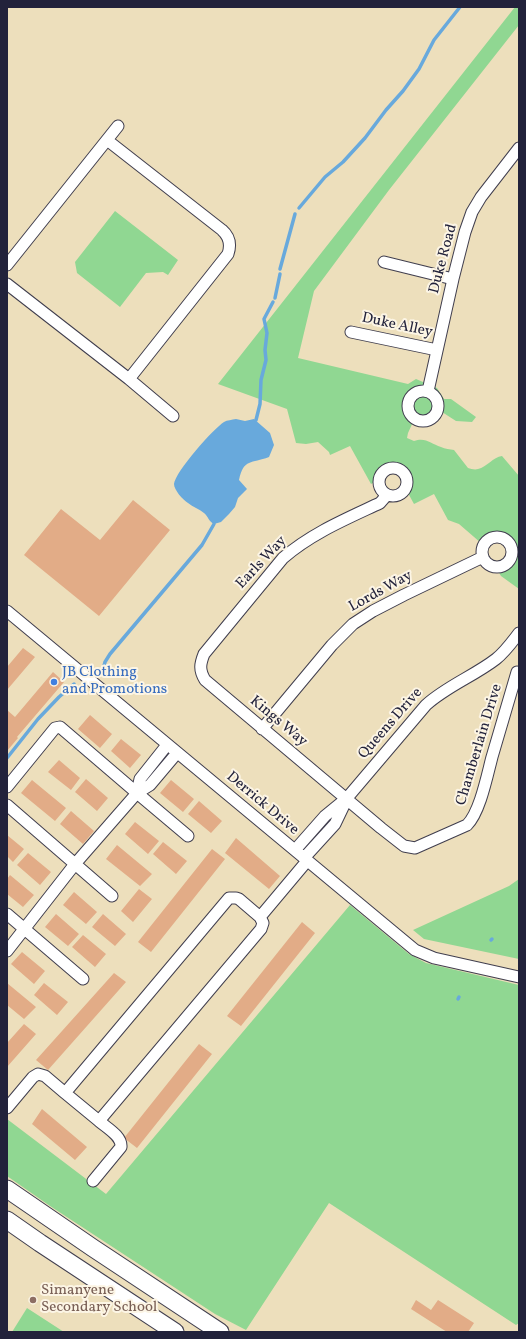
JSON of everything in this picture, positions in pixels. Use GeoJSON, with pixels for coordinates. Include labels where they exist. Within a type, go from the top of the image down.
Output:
{"type":"FeatureCollection","features":[{"type":"Feature","properties":{"kind":"highway"},"geometry":{"type":"LineString","coordinates":[[7,1189],[220,1332]]}},
{"type":"Feature","properties":{"kind":"highway"},"geometry":{"type":"LineString","coordinates":[[7,1220],[46,1248],[175,1332]]}},
{"type":"Feature","properties":{"kind":"street"},"geometry":{"type":"LineString","coordinates":[[8,263],[118,126]]}},
{"type":"Feature","properties":{"kind":"street"},"geometry":{"type":"LineString","coordinates":[[106,140],[222,230],[226,234],[230,244],[228,254],[129,379]]}},
{"type":"Feature","properties":{"kind":"street","name":"Duke Road"},"geometry":{"type":"LineString","coordinates":[[428,391],[453,279],[465,232],[472,212],[481,197],[519,148]]}},
{"type":"Feature","properties":{"kind":"street"},"geometry":{"type":"LineString","coordinates":[[384,262],[453,279]]}},
{"type":"Feature","properties":{"kind":"street"},"geometry":{"type":"LineString","coordinates":[[7,284],[129,379],[173,416]]}},
{"type":"Feature","properties":{"kind":"street","name":"Duke Alley"},"geometry":{"type":"LineString","coordinates":[[351,332],[437,350]]}},
{"type":"Feature","properties":{"kind":"street","name":"Earls Way"},"geometry":{"type":"LineString","coordinates":[[200,663],[208,648],[283,558],[298,545],[380,503],[387,495]]}},
{"type":"Feature","properties":{"kind":"street","name":"Lords Way"},"geometry":{"type":"LineString","coordinates":[[262,729],[332,645],[353,624],[373,610],[483,557]]}},
{"type":"Feature","properties":{"kind":"street","name":"Derrick Drive"},"geometry":{"type":"LineString","coordinates":[[7,611],[415,950],[434,958],[519,977]]}},
{"type":"Feature","properties":{"kind":"street","name":"Queens Drive"},"geometry":{"type":"LineString","coordinates":[[295,850],[325,816],[347,798],[426,704],[438,694],[475,673],[497,658],[519,633]]}},
{"type":"Feature","properties":{"kind":"street","name":"Kings Way"},"geometry":{"type":"LineString","coordinates":[[200,663],[200,670],[205,680],[262,729],[347,798]]}},
{"type":"Feature","properties":{"kind":"street","name":"Chamberlain Drive"},"geometry":{"type":"LineString","coordinates":[[347,798],[404,846],[410,848],[421,846],[467,825],[472,821],[476,813],[517,672]]}},
{"type":"Feature","properties":{"kind":"street"},"geometry":{"type":"LineString","coordinates":[[7,787],[58,726],[188,836]]}},
{"type":"Feature","properties":{"kind":"street"},"geometry":{"type":"LineString","coordinates":[[137,794],[140,779],[168,745]]}},
{"type":"Feature","properties":{"kind":"street"},"geometry":{"type":"LineString","coordinates":[[7,951],[75,864],[137,794],[150,785],[177,753]]}},
{"type":"Feature","properties":{"kind":"street","name":"Queens Drive"},"geometry":{"type":"LineString","coordinates":[[260,917],[335,824],[347,798]]}},
{"type":"Feature","properties":{"kind":"street"},"geometry":{"type":"LineString","coordinates":[[7,805],[112,896]]}},
{"type":"Feature","properties":{"kind":"street"},"geometry":{"type":"LineString","coordinates":[[64,1092],[226,900],[232,898],[239,899],[260,917],[263,923],[261,929],[99,1122]]}},
{"type":"Feature","properties":{"kind":"street"},"geometry":{"type":"LineString","coordinates":[[7,914],[83,979]]}},
{"type":"Feature","properties":{"kind":"street"},"geometry":{"type":"LineString","coordinates":[[7,1108],[33,1077],[38,1074],[45,1076],[119,1138],[122,1143],[121,1147],[93,1181]]}},
{"type":"Feature","properties":{"kind":"green space"},"geometry":{"type":"Polygon","coordinates":[[[515,7],[519,7],[519,25],[389,190],[314,291],[298,358],[408,384],[416,379],[437,388],[444,399],[451,399],[476,417],[472,422],[456,421],[442,412],[436,419],[429,423],[422,424],[413,422],[407,438],[414,441],[425,440],[443,448],[454,450],[468,468],[472,469],[481,468],[496,458],[502,456],[519,476],[519,589],[501,576],[498,571],[506,566],[510,559],[511,551],[508,543],[503,537],[497,534],[489,536],[481,543],[459,524],[448,520],[434,494],[414,504],[408,493],[412,483],[411,474],[406,468],[399,464],[392,463],[384,466],[378,472],[375,482],[371,484],[350,446],[330,455],[329,452],[318,442],[306,444],[296,443],[287,409],[218,384],[515,7]]]}},
{"type":"Feature","properties":{"kind":"green space"},"geometry":{"type":"Polygon","coordinates":[[[115,211],[178,260],[168,275],[163,272],[146,273],[120,307],[77,273],[75,262],[115,211]]]}},
{"type":"Feature","properties":{"kind":"green space"},"geometry":{"type":"Polygon","coordinates":[[[519,879],[519,959],[424,939],[413,930],[509,886],[519,879]]]}},
{"type":"Feature","properties":{"kind":"green space"},"geometry":{"type":"Polygon","coordinates":[[[350,905],[409,954],[426,963],[519,985],[519,1323],[516,1325],[329,1203],[246,1330],[215,1314],[50,1206],[7,1176],[7,1119],[106,1194],[350,905]]]}},
{"type":"Feature","properties":{"kind":"green space"},"geometry":{"type":"Polygon","coordinates":[[[27,1308],[64,1332],[12,1332],[27,1308]]]}},
{"type":"Feature","properties":{"kind":"water"},"geometry":{"type":"Polygon","coordinates":[[[236,419],[245,421],[254,419],[270,433],[274,445],[269,457],[249,463],[243,468],[239,480],[247,489],[238,498],[235,507],[229,514],[221,522],[214,524],[204,513],[184,500],[177,492],[174,484],[181,470],[212,433],[224,422],[236,419]]]}},
{"type":"Feature","properties":{"kind":"building"},"geometry":{"type":"Polygon","coordinates":[[[133,500],[170,530],[99,616],[24,555],[61,509],[100,540],[133,500]]]}},
{"type":"Feature","properties":{"kind":"building"},"geometry":{"type":"Polygon","coordinates":[[[23,648],[35,657],[7,690],[7,667],[23,648]]]}},
{"type":"Feature","properties":{"kind":"building"},"geometry":{"type":"Polygon","coordinates":[[[53,672],[64,682],[17,737],[18,738],[7,751],[7,710],[15,717],[53,672]]]}},
{"type":"Feature","properties":{"kind":"building"},"geometry":{"type":"Polygon","coordinates":[[[90,715],[112,734],[100,748],[78,729],[90,715]]]}},
{"type":"Feature","properties":{"kind":"building"},"geometry":{"type":"Polygon","coordinates":[[[121,739],[141,755],[130,768],[111,751],[121,739]]]}},
{"type":"Feature","properties":{"kind":"building"},"geometry":{"type":"Polygon","coordinates":[[[59,760],[80,778],[71,790],[48,772],[59,760]]]}},
{"type":"Feature","properties":{"kind":"building"},"geometry":{"type":"Polygon","coordinates":[[[86,779],[108,798],[97,811],[75,792],[86,779]]]}},
{"type":"Feature","properties":{"kind":"building"},"geometry":{"type":"Polygon","coordinates":[[[32,780],[66,808],[55,821],[21,793],[32,780]]]}},
{"type":"Feature","properties":{"kind":"building"},"geometry":{"type":"Polygon","coordinates":[[[171,780],[194,799],[183,812],[160,793],[171,780]]]}},
{"type":"Feature","properties":{"kind":"building"},"geometry":{"type":"Polygon","coordinates":[[[199,801],[222,821],[211,833],[188,814],[199,801]]]}},
{"type":"Feature","properties":{"kind":"building"},"geometry":{"type":"Polygon","coordinates":[[[71,811],[94,831],[83,844],[60,824],[71,811]]]}},
{"type":"Feature","properties":{"kind":"building"},"geometry":{"type":"Polygon","coordinates":[[[135,822],[159,841],[148,854],[125,834],[135,822]]]}},
{"type":"Feature","properties":{"kind":"building"},"geometry":{"type":"Polygon","coordinates":[[[7,835],[24,849],[13,862],[7,856],[7,835]]]}},
{"type":"Feature","properties":{"kind":"building"},"geometry":{"type":"Polygon","coordinates":[[[236,838],[280,876],[269,889],[225,853],[236,838]]]}},
{"type":"Feature","properties":{"kind":"building"},"geometry":{"type":"Polygon","coordinates":[[[163,842],[187,861],[176,874],[153,854],[163,842]]]}},
{"type":"Feature","properties":{"kind":"building"},"geometry":{"type":"Polygon","coordinates":[[[117,845],[152,874],[140,886],[106,859],[117,845]]]}},
{"type":"Feature","properties":{"kind":"building"},"geometry":{"type":"Polygon","coordinates":[[[212,849],[225,859],[151,952],[138,942],[212,849]]]}},
{"type":"Feature","properties":{"kind":"building"},"geometry":{"type":"Polygon","coordinates":[[[28,853],[51,872],[40,885],[17,865],[28,853]]]}},
{"type":"Feature","properties":{"kind":"building"},"geometry":{"type":"Polygon","coordinates":[[[10,875],[34,895],[23,907],[7,894],[7,879],[10,875]]]}},
{"type":"Feature","properties":{"kind":"building"},"geometry":{"type":"Polygon","coordinates":[[[139,889],[152,899],[133,922],[121,911],[139,889]]]}},
{"type":"Feature","properties":{"kind":"building"},"geometry":{"type":"Polygon","coordinates":[[[74,892],[97,912],[86,924],[63,905],[74,892]]]}},
{"type":"Feature","properties":{"kind":"building"},"geometry":{"type":"Polygon","coordinates":[[[56,914],[79,934],[68,946],[45,927],[56,914]]]}},
{"type":"Feature","properties":{"kind":"building"},"geometry":{"type":"Polygon","coordinates":[[[103,914],[126,934],[115,946],[92,927],[103,914]]]}},
{"type":"Feature","properties":{"kind":"building"},"geometry":{"type":"Polygon","coordinates":[[[302,922],[315,933],[241,1026],[227,1016],[302,922]]]}},
{"type":"Feature","properties":{"kind":"building"},"geometry":{"type":"Polygon","coordinates":[[[83,935],[106,954],[95,967],[72,947],[83,935]]]}},
{"type":"Feature","properties":{"kind":"building"},"geometry":{"type":"Polygon","coordinates":[[[22,952],[45,971],[34,984],[11,964],[22,952]]]}},
{"type":"Feature","properties":{"kind":"building"},"geometry":{"type":"Polygon","coordinates":[[[114,973],[126,982],[48,1070],[36,1060],[114,973]]]}},
{"type":"Feature","properties":{"kind":"building"},"geometry":{"type":"Polygon","coordinates":[[[7,983],[36,1007],[24,1019],[7,1005],[7,983]]]}},
{"type":"Feature","properties":{"kind":"building"},"geometry":{"type":"Polygon","coordinates":[[[44,983],[68,1002],[57,1015],[34,995],[44,983]]]}},
{"type":"Feature","properties":{"kind":"building"},"geometry":{"type":"Polygon","coordinates":[[[24,1024],[36,1034],[7,1067],[7,1043],[24,1024]]]}},
{"type":"Feature","properties":{"kind":"building"},"geometry":{"type":"Polygon","coordinates":[[[199,1044],[212,1054],[137,1148],[124,1138],[199,1044]]]}},
{"type":"Feature","properties":{"kind":"building"},"geometry":{"type":"Polygon","coordinates":[[[42,1109],[87,1147],[75,1160],[32,1124],[42,1109]]]}},
{"type":"Feature","properties":{"kind":"building"},"geometry":{"type":"Polygon","coordinates":[[[416,1300],[431,1310],[438,1300],[474,1323],[468,1332],[447,1332],[411,1309],[416,1300]]]}},
{"type":"Feature","properties":{"kind":"waterway"},"geometry":{"type":"LineString","coordinates":[[299,208],[325,177],[343,162],[365,138],[386,110],[403,91],[419,69],[434,40],[460,7]]}},
{"type":"Feature","properties":{"kind":"waterway"},"geometry":{"type":"LineString","coordinates":[[280,269],[295,214]]}},
{"type":"Feature","properties":{"kind":"waterway"},"geometry":{"type":"LineString","coordinates":[[275,298],[280,274]]}},
{"type":"Feature","properties":{"kind":"waterway"},"geometry":{"type":"LineString","coordinates":[[256,420],[260,404],[261,380],[266,360],[265,350],[267,333],[264,319],[273,302]]}},
{"type":"Feature","properties":{"kind":"waterway"},"geometry":{"type":"LineString","coordinates":[[104,666],[110,654],[202,545],[214,524]]}},
{"type":"Feature","properties":{"kind":"waterway"},"geometry":{"type":"LineString","coordinates":[[7,758],[38,719],[74,684]]}},
{"type":"Feature","properties":{"kind":"place","name":"JB Clothing and Promotions"},"geometry":{"type":"Point","coordinates":[54,682]}},
{"type":"Feature","properties":{"kind":"place","name":"Simanyene Secondary School"},"geometry":{"type":"Point","coordinates":[33,1300]}}]}
